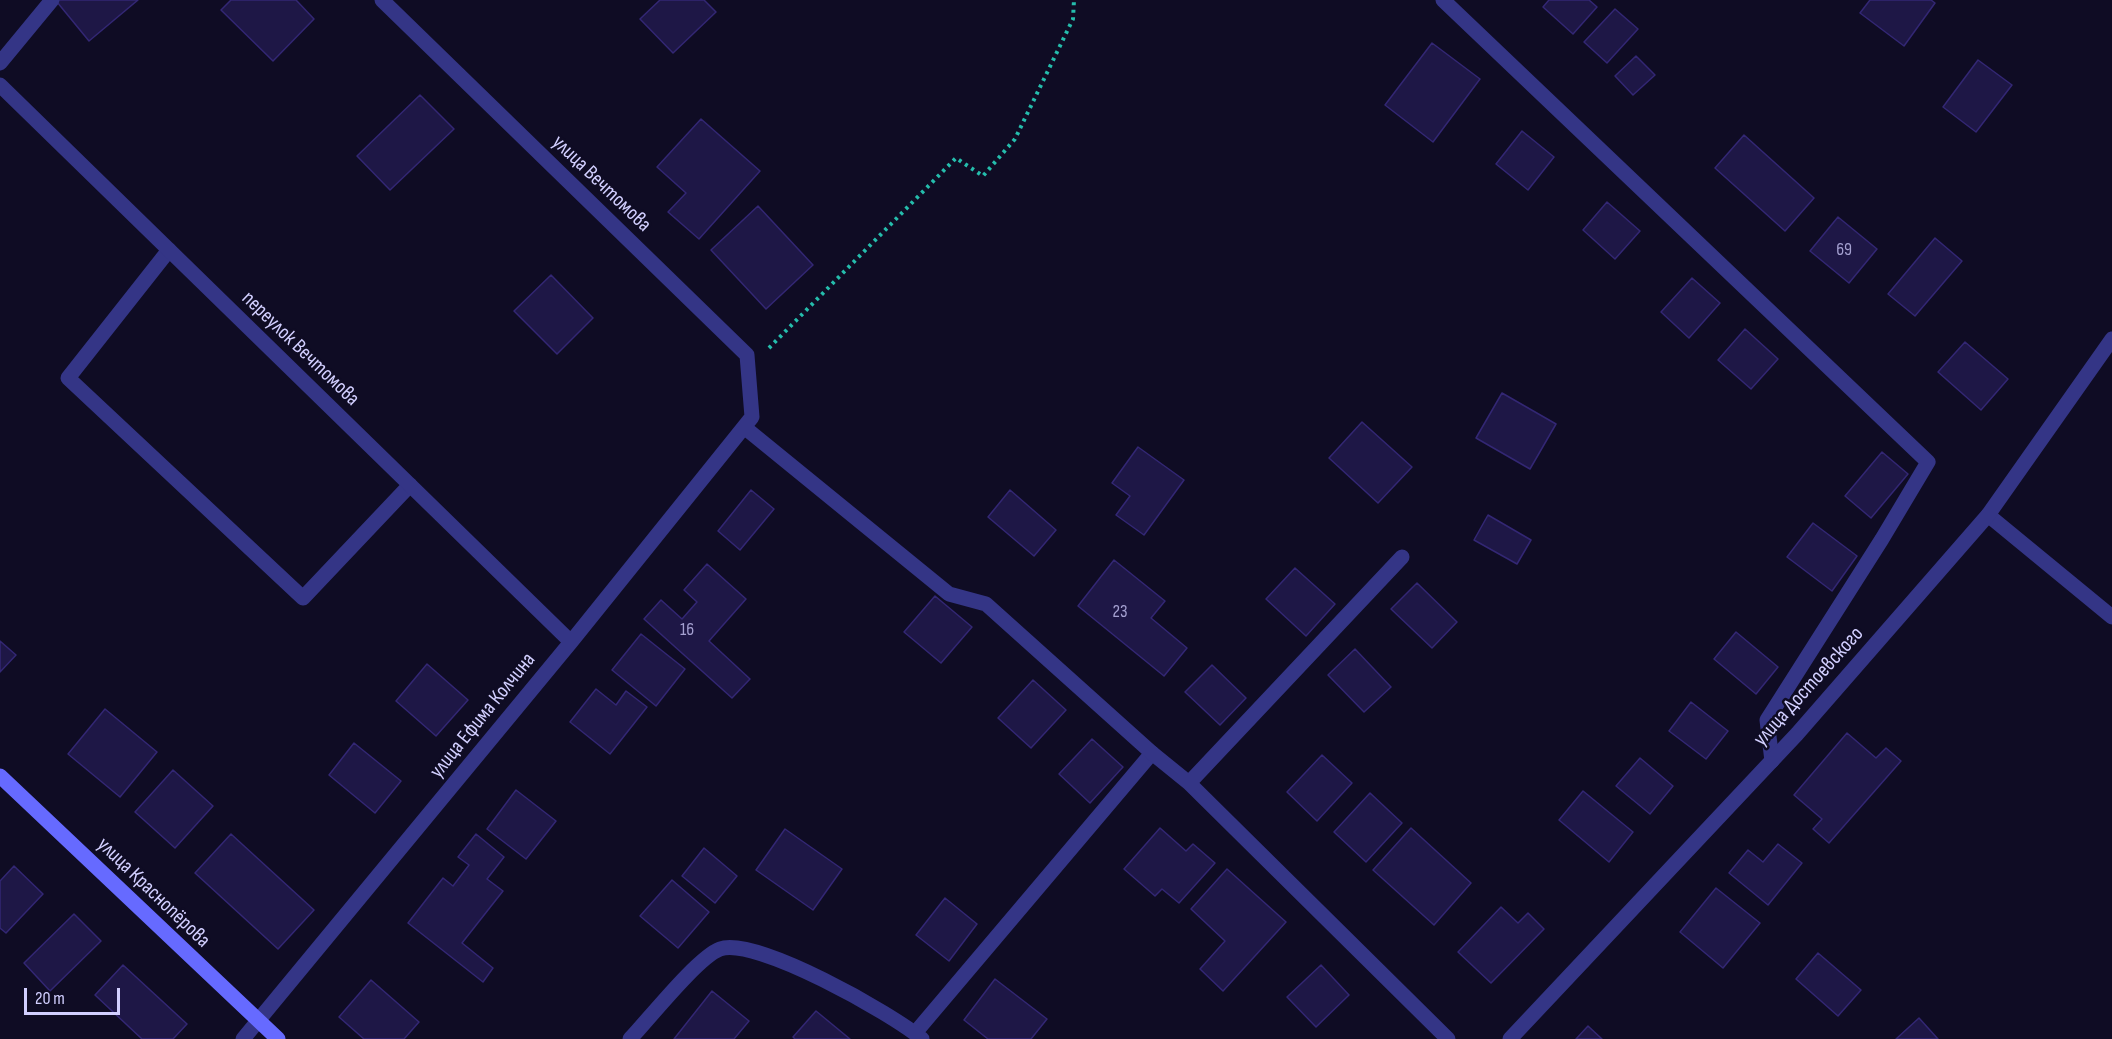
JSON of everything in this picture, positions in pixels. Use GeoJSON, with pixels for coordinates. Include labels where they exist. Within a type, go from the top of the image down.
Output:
{"type":"FeatureCollection","features":[{"type":"Feature","properties":{"kind":"main road","name":"улица Краснопёрова"},"geometry":{"type":"LineString","coordinates":[[0,777],[278,1039]]}},
{"type":"Feature","properties":{"kind":"street"},"geometry":{"type":"LineString","coordinates":[[0,63],[52,0]]}},
{"type":"Feature","properties":{"kind":"street","name":"улица Вечтомова"},"geometry":{"type":"LineString","coordinates":[[382,0],[747,355]]}},
{"type":"Feature","properties":{"kind":"street"},"geometry":{"type":"LineString","coordinates":[[1443,0],[1928,462],[1767,720],[1772,760]]}},
{"type":"Feature","properties":{"kind":"street","name":"переулок Вечтомова"},"geometry":{"type":"LineString","coordinates":[[0,85],[571,642]]}},
{"type":"Feature","properties":{"kind":"street"},"geometry":{"type":"LineString","coordinates":[[169,250],[68,378],[303,598],[410,485]]}},
{"type":"Feature","properties":{"kind":"street","name":"улица Достоевского"},"geometry":{"type":"LineString","coordinates":[[1510,1039],[1772,760],[1988,515],[2112,339]]}},
{"type":"Feature","properties":{"kind":"street"},"geometry":{"type":"LineString","coordinates":[[747,355],[748,422],[950,594],[986,604],[1152,753],[1189,783],[1448,1039]]}},
{"type":"Feature","properties":{"kind":"street","name":"улица Ефима Колчина"},"geometry":{"type":"LineString","coordinates":[[243,1039],[259,1023],[571,642],[748,422]]}},
{"type":"Feature","properties":{"kind":"street"},"geometry":{"type":"LineString","coordinates":[[1988,515],[2112,617]]}},
{"type":"Feature","properties":{"kind":"street"},"geometry":{"type":"LineString","coordinates":[[1189,783],[1402,557]]}},
{"type":"Feature","properties":{"kind":"street"},"geometry":{"type":"LineString","coordinates":[[630,1039],[704,958],[722,948],[750,949],[822,977],[918,1036],[1152,753]]}},
{"type":"Feature","properties":{"kind":"path"},"geometry":{"type":"LineString","coordinates":[[747,355],[764,353],[956,158],[983,176],[1015,139],[1073,19],[1074,0]]}},
{"type":"Feature","properties":{"kind":"building"},"geometry":{"type":"Polygon","coordinates":[[[59,0],[138,0],[89,41],[57,2],[59,0]]]}},
{"type":"Feature","properties":{"kind":"building"},"geometry":{"type":"Polygon","coordinates":[[[231,0],[296,0],[314,19],[273,61],[221,10],[231,0]]]}},
{"type":"Feature","properties":{"kind":"building"},"geometry":{"type":"Polygon","coordinates":[[[660,0],[704,0],[716,12],[673,53],[640,19],[660,0]]]}},
{"type":"Feature","properties":{"kind":"building"},"geometry":{"type":"Polygon","coordinates":[[[1549,0],[1589,0],[1597,7],[1573,34],[1543,7],[1549,0]]]}},
{"type":"Feature","properties":{"kind":"building"},"geometry":{"type":"Polygon","coordinates":[[[1870,0],[1931,0],[1935,3],[1904,46],[1860,13],[1870,0]]]}},
{"type":"Feature","properties":{"kind":"building"},"geometry":{"type":"Polygon","coordinates":[[[1615,9],[1638,29],[1607,63],[1584,42],[1615,9]]]}},
{"type":"Feature","properties":{"kind":"building"},"geometry":{"type":"Polygon","coordinates":[[[1432,43],[1480,79],[1433,142],[1385,105],[1432,43]]]}},
{"type":"Feature","properties":{"kind":"building"},"geometry":{"type":"Polygon","coordinates":[[[1636,56],[1655,75],[1633,95],[1615,76],[1636,56]]]}},
{"type":"Feature","properties":{"kind":"building"},"geometry":{"type":"Polygon","coordinates":[[[1978,60],[2012,85],[1976,132],[1943,107],[1978,60]]]}},
{"type":"Feature","properties":{"kind":"building"},"geometry":{"type":"Polygon","coordinates":[[[420,95],[454,129],[390,190],[357,156],[420,95]]]}},
{"type":"Feature","properties":{"kind":"building"},"geometry":{"type":"Polygon","coordinates":[[[701,119],[760,171],[699,239],[668,212],[686,193],[657,167],[701,119]]]}},
{"type":"Feature","properties":{"kind":"building"},"geometry":{"type":"Polygon","coordinates":[[[1522,131],[1554,157],[1528,190],[1496,164],[1522,131]]]}},
{"type":"Feature","properties":{"kind":"building"},"geometry":{"type":"Polygon","coordinates":[[[1744,135],[1814,198],[1785,231],[1715,168],[1744,135]]]}},
{"type":"Feature","properties":{"kind":"building"},"geometry":{"type":"Polygon","coordinates":[[[1607,202],[1640,231],[1615,259],[1583,230],[1607,202]]]}},
{"type":"Feature","properties":{"kind":"building"},"geometry":{"type":"Polygon","coordinates":[[[758,206],[813,265],[766,309],[711,250],[758,206]]]}},
{"type":"Feature","properties":{"kind":"building"},"geometry":{"type":"Polygon","coordinates":[[[1838,217],[1877,249],[1849,283],[1810,251],[1838,217]]]}},
{"type":"Feature","properties":{"kind":"building"},"geometry":{"type":"Polygon","coordinates":[[[1935,238],[1962,261],[1915,316],[1888,294],[1935,238]]]}},
{"type":"Feature","properties":{"kind":"building"},"geometry":{"type":"Polygon","coordinates":[[[551,275],[593,318],[557,354],[514,311],[551,275]]]}},
{"type":"Feature","properties":{"kind":"building"},"geometry":{"type":"Polygon","coordinates":[[[1692,278],[1720,303],[1689,338],[1661,312],[1692,278]]]}},
{"type":"Feature","properties":{"kind":"building"},"geometry":{"type":"Polygon","coordinates":[[[1745,329],[1778,359],[1751,389],[1718,360],[1745,329]]]}},
{"type":"Feature","properties":{"kind":"building"},"geometry":{"type":"Polygon","coordinates":[[[1965,342],[2008,379],[1981,410],[1938,372],[1965,342]]]}},
{"type":"Feature","properties":{"kind":"building"},"geometry":{"type":"Polygon","coordinates":[[[1502,393],[1556,424],[1530,469],[1476,438],[1502,393]]]}},
{"type":"Feature","properties":{"kind":"building"},"geometry":{"type":"Polygon","coordinates":[[[1362,422],[1412,467],[1378,503],[1329,458],[1362,422]]]}},
{"type":"Feature","properties":{"kind":"building"},"geometry":{"type":"Polygon","coordinates":[[[1138,447],[1184,480],[1144,535],[1116,515],[1130,496],[1112,483],[1138,447]]]}},
{"type":"Feature","properties":{"kind":"building"},"geometry":{"type":"Polygon","coordinates":[[[1882,452],[1908,474],[1871,518],[1845,496],[1882,452]]]}},
{"type":"Feature","properties":{"kind":"building"},"geometry":{"type":"Polygon","coordinates":[[[751,490],[774,509],[740,550],[718,531],[751,490]]]}},
{"type":"Feature","properties":{"kind":"building"},"geometry":{"type":"Polygon","coordinates":[[[1010,490],[1056,530],[1034,556],[988,517],[1010,490]]]}},
{"type":"Feature","properties":{"kind":"building"},"geometry":{"type":"Polygon","coordinates":[[[1488,515],[1531,540],[1517,564],[1474,540],[1488,515]]]}},
{"type":"Feature","properties":{"kind":"building"},"geometry":{"type":"Polygon","coordinates":[[[1813,523],[1857,556],[1832,591],[1787,557],[1813,523]]]}},
{"type":"Feature","properties":{"kind":"building"},"geometry":{"type":"Polygon","coordinates":[[[1114,560],[1165,601],[1151,618],[1187,648],[1164,676],[1078,606],[1114,560]]]}},
{"type":"Feature","properties":{"kind":"building"},"geometry":{"type":"Polygon","coordinates":[[[707,564],[746,599],[709,641],[750,679],[732,698],[644,619],[661,600],[682,619],[697,602],[684,590],[707,564]]]}},
{"type":"Feature","properties":{"kind":"building"},"geometry":{"type":"Polygon","coordinates":[[[1295,568],[1335,604],[1306,636],[1266,599],[1295,568]]]}},
{"type":"Feature","properties":{"kind":"building"},"geometry":{"type":"Polygon","coordinates":[[[1417,583],[1457,622],[1432,648],[1391,609],[1417,583]]]}},
{"type":"Feature","properties":{"kind":"building"},"geometry":{"type":"Polygon","coordinates":[[[935,596],[972,627],[941,663],[904,632],[935,596]]]}},
{"type":"Feature","properties":{"kind":"building"},"geometry":{"type":"Polygon","coordinates":[[[1736,632],[1778,667],[1756,694],[1714,659],[1736,632]]]}},
{"type":"Feature","properties":{"kind":"building"},"geometry":{"type":"Polygon","coordinates":[[[641,634],[685,669],[656,706],[612,670],[641,634]]]}},
{"type":"Feature","properties":{"kind":"building"},"geometry":{"type":"Polygon","coordinates":[[[0,641],[16,655],[0,672],[0,641]]]}},
{"type":"Feature","properties":{"kind":"building"},"geometry":{"type":"Polygon","coordinates":[[[1355,649],[1391,687],[1364,712],[1328,675],[1355,649]]]}},
{"type":"Feature","properties":{"kind":"building"},"geometry":{"type":"Polygon","coordinates":[[[427,664],[468,700],[436,736],[396,701],[427,664]]]}},
{"type":"Feature","properties":{"kind":"building"},"geometry":{"type":"Polygon","coordinates":[[[1212,665],[1246,698],[1220,725],[1185,692],[1212,665]]]}},
{"type":"Feature","properties":{"kind":"building"},"geometry":{"type":"Polygon","coordinates":[[[1033,680],[1066,710],[1031,748],[998,718],[1033,680]]]}},
{"type":"Feature","properties":{"kind":"building"},"geometry":{"type":"Polygon","coordinates":[[[596,689],[616,705],[626,691],[647,707],[610,754],[570,722],[596,689]]]}},
{"type":"Feature","properties":{"kind":"building"},"geometry":{"type":"Polygon","coordinates":[[[1691,702],[1728,731],[1706,759],[1669,731],[1691,702]]]}},
{"type":"Feature","properties":{"kind":"building"},"geometry":{"type":"Polygon","coordinates":[[[105,709],[157,752],[120,797],[68,754],[105,709]]]}},
{"type":"Feature","properties":{"kind":"building"},"geometry":{"type":"Polygon","coordinates":[[[1847,733],[1876,758],[1886,748],[1901,761],[1829,843],[1813,829],[1822,819],[1794,795],[1847,733]]]}},
{"type":"Feature","properties":{"kind":"building"},"geometry":{"type":"Polygon","coordinates":[[[1092,739],[1123,767],[1090,803],[1059,774],[1092,739]]]}},
{"type":"Feature","properties":{"kind":"building"},"geometry":{"type":"Polygon","coordinates":[[[354,743],[401,781],[375,813],[329,775],[354,743]]]}},
{"type":"Feature","properties":{"kind":"building"},"geometry":{"type":"Polygon","coordinates":[[[1322,755],[1352,783],[1317,821],[1287,792],[1322,755]]]}},
{"type":"Feature","properties":{"kind":"building"},"geometry":{"type":"Polygon","coordinates":[[[1640,758],[1673,786],[1650,814],[1616,786],[1640,758]]]}},
{"type":"Feature","properties":{"kind":"building"},"geometry":{"type":"Polygon","coordinates":[[[173,770],[213,806],[175,848],[135,812],[173,770]]]}},
{"type":"Feature","properties":{"kind":"building"},"geometry":{"type":"Polygon","coordinates":[[[516,790],[556,821],[526,859],[487,829],[516,790]]]}},
{"type":"Feature","properties":{"kind":"building"},"geometry":{"type":"Polygon","coordinates":[[[1583,791],[1633,832],[1609,862],[1559,820],[1583,791]]]}},
{"type":"Feature","properties":{"kind":"building"},"geometry":{"type":"Polygon","coordinates":[[[1370,793],[1402,823],[1366,862],[1334,832],[1370,793]]]}},
{"type":"Feature","properties":{"kind":"building"},"geometry":{"type":"Polygon","coordinates":[[[1160,828],[1186,851],[1193,844],[1215,863],[1179,903],[1162,889],[1155,896],[1124,869],[1160,828]]]}},
{"type":"Feature","properties":{"kind":"building"},"geometry":{"type":"Polygon","coordinates":[[[1411,828],[1471,883],[1434,925],[1373,870],[1411,828]]]}},
{"type":"Feature","properties":{"kind":"building"},"geometry":{"type":"Polygon","coordinates":[[[785,829],[842,869],[813,910],[756,870],[785,829]]]}},
{"type":"Feature","properties":{"kind":"building"},"geometry":{"type":"Polygon","coordinates":[[[231,834],[314,910],[278,949],[195,873],[231,834]]]}},
{"type":"Feature","properties":{"kind":"building"},"geometry":{"type":"Polygon","coordinates":[[[476,834],[504,857],[487,879],[503,891],[462,943],[493,968],[483,982],[408,923],[443,878],[453,886],[469,865],[458,857],[476,834]]]}},
{"type":"Feature","properties":{"kind":"building"},"geometry":{"type":"Polygon","coordinates":[[[1778,844],[1802,863],[1768,905],[1729,873],[1748,850],[1763,862],[1778,844]]]}},
{"type":"Feature","properties":{"kind":"building"},"geometry":{"type":"Polygon","coordinates":[[[704,848],[737,876],[715,903],[682,876],[704,848]]]}},
{"type":"Feature","properties":{"kind":"building"},"geometry":{"type":"Polygon","coordinates":[[[14,866],[43,894],[6,933],[0,928],[0,881],[14,866]]]}},
{"type":"Feature","properties":{"kind":"building"},"geometry":{"type":"Polygon","coordinates":[[[1227,869],[1286,922],[1223,991],[1200,969],[1225,941],[1191,909],[1227,869]]]}},
{"type":"Feature","properties":{"kind":"building"},"geometry":{"type":"Polygon","coordinates":[[[672,880],[709,912],[678,948],[640,916],[672,880]]]}},
{"type":"Feature","properties":{"kind":"building"},"geometry":{"type":"Polygon","coordinates":[[[1716,888],[1760,923],[1723,968],[1680,932],[1716,888]]]}},
{"type":"Feature","properties":{"kind":"building"},"geometry":{"type":"Polygon","coordinates":[[[945,898],[977,924],[949,961],[916,935],[945,898]]]}},
{"type":"Feature","properties":{"kind":"building"},"geometry":{"type":"Polygon","coordinates":[[[1501,907],[1518,923],[1528,913],[1544,929],[1491,983],[1458,952],[1501,907]]]}},
{"type":"Feature","properties":{"kind":"building"},"geometry":{"type":"Polygon","coordinates":[[[74,914],[101,941],[50,991],[24,963],[74,914]]]}},
{"type":"Feature","properties":{"kind":"building"},"geometry":{"type":"Polygon","coordinates":[[[1818,953],[1861,990],[1838,1016],[1796,979],[1818,953]]]}},
{"type":"Feature","properties":{"kind":"building"},"geometry":{"type":"Polygon","coordinates":[[[123,965],[187,1024],[173,1039],[142,1039],[95,995],[123,965]]]}},
{"type":"Feature","properties":{"kind":"building"},"geometry":{"type":"Polygon","coordinates":[[[1321,965],[1349,995],[1316,1027],[1287,997],[1321,965]]]}},
{"type":"Feature","properties":{"kind":"building"},"geometry":{"type":"Polygon","coordinates":[[[995,979],[1047,1019],[1031,1039],[988,1039],[964,1020],[995,979]]]}},
{"type":"Feature","properties":{"kind":"building"},"geometry":{"type":"Polygon","coordinates":[[[371,980],[419,1022],[404,1039],[364,1039],[339,1017],[371,980]]]}},
{"type":"Feature","properties":{"kind":"building"},"geometry":{"type":"Polygon","coordinates":[[[712,991],[749,1021],[734,1039],[674,1039],[712,991]]]}},
{"type":"Feature","properties":{"kind":"building"},"geometry":{"type":"Polygon","coordinates":[[[816,1011],[850,1039],[795,1039],[793,1037],[816,1011]]]}},
{"type":"Feature","properties":{"kind":"building"},"geometry":{"type":"Polygon","coordinates":[[[1919,1018],[1938,1039],[1896,1039],[1919,1018]]]}},
{"type":"Feature","properties":{"kind":"building"},"geometry":{"type":"Polygon","coordinates":[[[1588,1026],[1602,1039],[1576,1039],[1588,1026]]]}}]}
